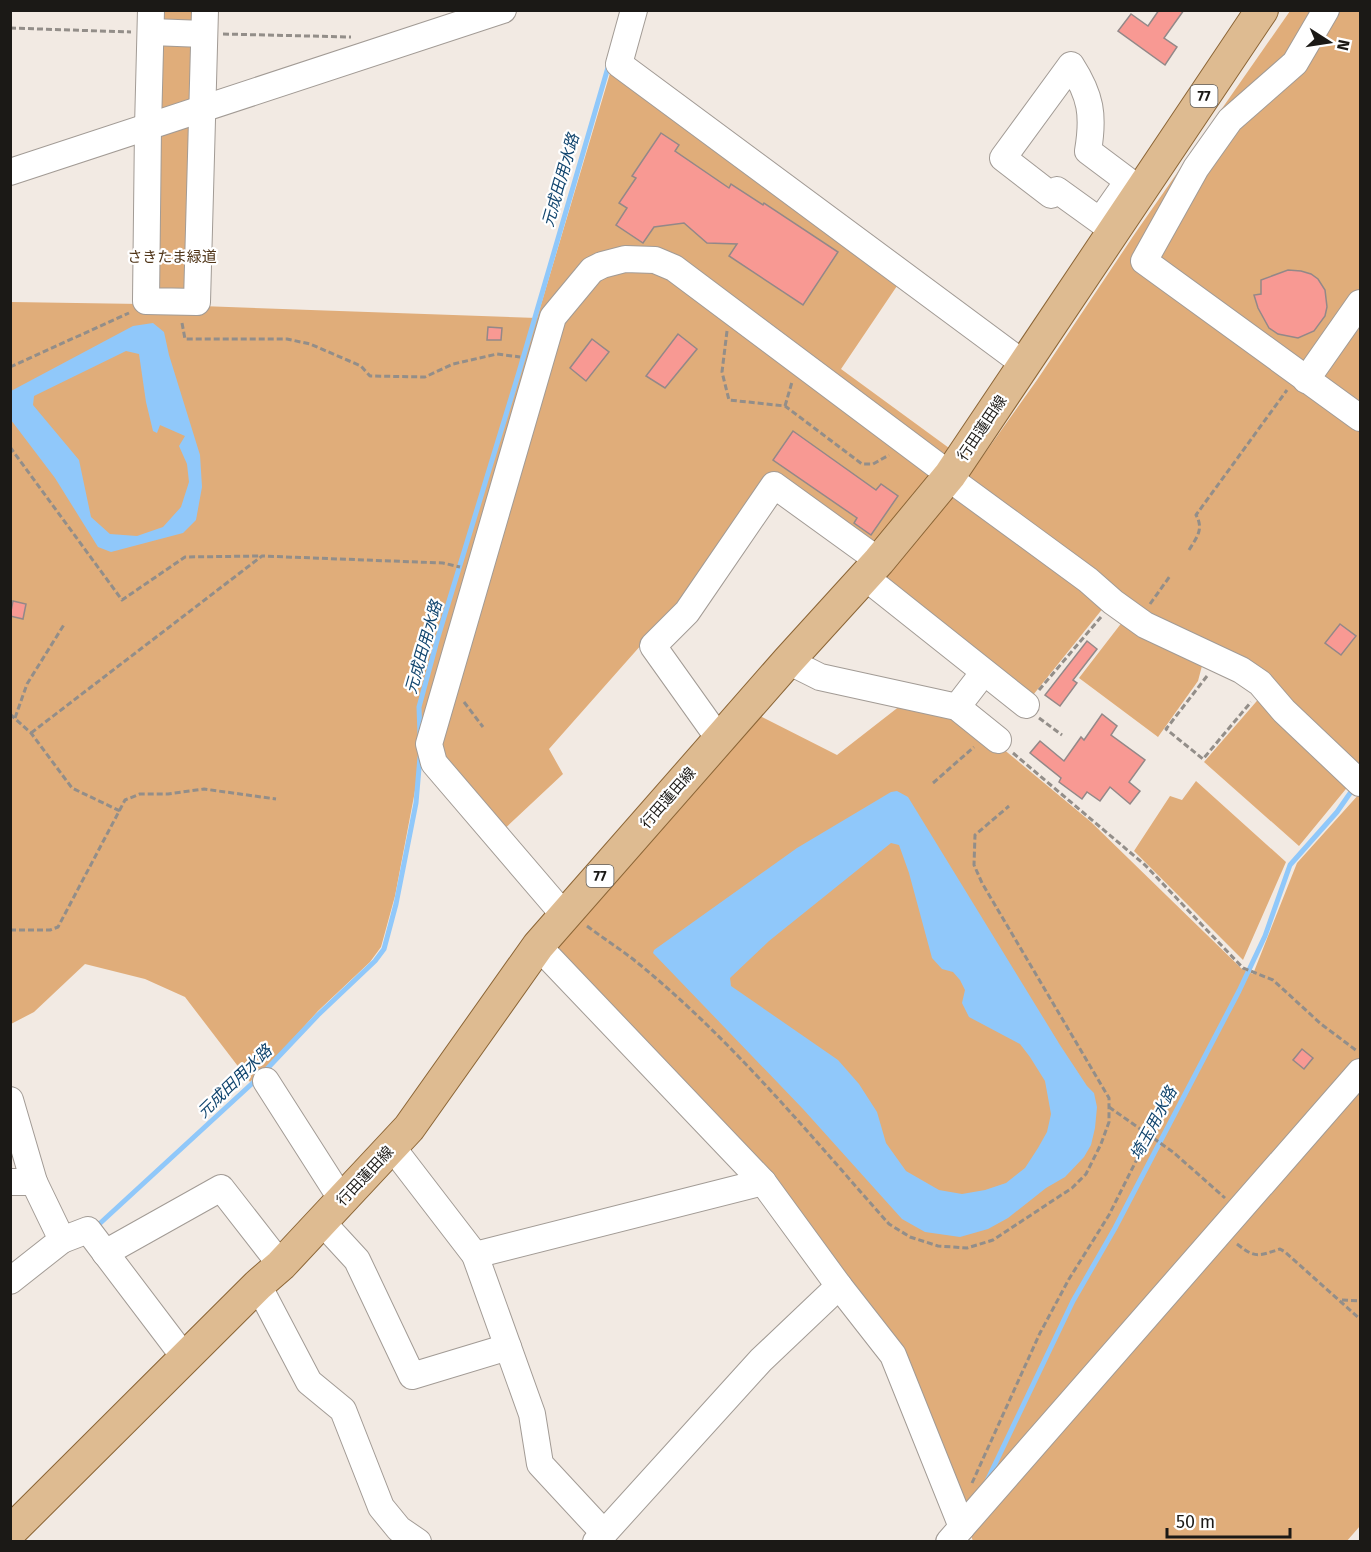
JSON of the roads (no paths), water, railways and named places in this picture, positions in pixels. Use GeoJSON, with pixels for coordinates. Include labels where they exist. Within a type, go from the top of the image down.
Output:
{"type":"FeatureCollection","features":[{"type":"Feature","properties":{"kind":"main road","name":"行田蓮田線"},"geometry":{"type":"LineString","coordinates":[[16,1534],[185,1358],[332,1211],[409,1128],[538,946],[575,921],[720,740],[788,661],[954,480],[1024,364],[1262,10]]}},
{"type":"Feature","properties":{"kind":"street"},"geometry":{"type":"LineString","coordinates":[[10,172],[503,10]]}},
{"type":"Feature","properties":{"kind":"street"},"geometry":{"type":"LineString","coordinates":[[634,10],[619,64],[1024,364]]}},
{"type":"Feature","properties":{"kind":"street"},"geometry":{"type":"LineString","coordinates":[[1326,10],[1295,63],[1230,120],[1196,168],[1144,261],[1360,418]]}},
{"type":"Feature","properties":{"kind":"street"},"geometry":{"type":"LineString","coordinates":[[151,21],[205,22],[197,302],[146,301],[151,21]]}},
{"type":"Feature","properties":{"kind":"street"},"geometry":{"type":"LineString","coordinates":[[1071,65],[1085,89],[1091,108],[1088,151],[1128,181],[1100,221],[1058,190],[1051,195],[1004,158],[1071,65]]}},
{"type":"Feature","properties":{"kind":"street"},"geometry":{"type":"LineString","coordinates":[[575,921],[434,763],[429,744],[554,317],[592,270],[625,259],[655,260],[674,268],[1138,620],[1154,630],[1241,670],[1260,683],[1284,711],[1357,781]]}},
{"type":"Feature","properties":{"kind":"street"},"geometry":{"type":"LineString","coordinates":[[1301,376],[1360,303]]}},
{"type":"Feature","properties":{"kind":"street"},"geometry":{"type":"LineString","coordinates":[[720,740],[653,646],[687,612],[774,485],[1032,712]]}},
{"type":"Feature","properties":{"kind":"street"},"geometry":{"type":"LineString","coordinates":[[788,661],[820,676],[957,707],[993,736]]}},
{"type":"Feature","properties":{"kind":"street"},"geometry":{"type":"LineString","coordinates":[[957,707],[984,672]]}},
{"type":"Feature","properties":{"kind":"street"},"geometry":{"type":"LineString","coordinates":[[538,946],[763,1182],[893,1355],[960,1529],[1360,1072]]}},
{"type":"Feature","properties":{"kind":"street"},"geometry":{"type":"LineString","coordinates":[[266,1081],[357,1260],[412,1376],[508,1347]]}},
{"type":"Feature","properties":{"kind":"street"},"geometry":{"type":"LineString","coordinates":[[10,1100],[22,1182],[62,1240]]}},
{"type":"Feature","properties":{"kind":"street"},"geometry":{"type":"LineString","coordinates":[[392,1147],[475,1255],[532,1414],[540,1464],[600,1537],[761,1360],[839,1286]]}},
{"type":"Feature","properties":{"kind":"street"},"geometry":{"type":"LineString","coordinates":[[475,1255],[763,1182]]}},
{"type":"Feature","properties":{"kind":"street"},"geometry":{"type":"LineString","coordinates":[[10,1281],[62,1240],[96,1240],[220,1188],[270,1275],[309,1382],[344,1410],[381,1507],[399,1529],[418,1542]]}},
{"type":"Feature","properties":{"kind":"street"},"geometry":{"type":"LineString","coordinates":[[96,1240],[185,1358]]}},
{"type":"Feature","properties":{"kind":"water"},"geometry":{"type":"Polygon","coordinates":[[[153,323],[164,332],[200,455],[202,487],[196,520],[183,533],[111,552],[98,547],[55,478],[11,420],[11,391],[133,326],[153,323]],[[126,351],[34,396],[33,405],[79,460],[91,517],[110,534],[137,536],[163,527],[181,507],[189,482],[187,464],[179,446],[185,436],[160,425],[157,433],[153,431],[139,354],[126,351]]]}},
{"type":"Feature","properties":{"kind":"water"},"geometry":{"type":"Polygon","coordinates":[[[897,791],[908,797],[1060,1045],[1094,1093],[1097,1107],[1091,1145],[1084,1157],[1065,1177],[1046,1188],[1008,1218],[988,1229],[960,1237],[925,1232],[902,1219],[803,1109],[653,953],[654,950],[797,848],[891,792],[897,791]],[[891,843],[769,941],[730,978],[731,986],[838,1060],[859,1084],[877,1112],[886,1143],[906,1171],[939,1190],[962,1194],[985,1190],[1006,1183],[1025,1168],[1047,1132],[1051,1114],[1045,1081],[1020,1044],[969,1017],[962,1003],[965,990],[960,980],[953,972],[942,969],[932,958],[899,845],[891,843]]]}},
{"type":"Feature","properties":{"kind":"waterway","name":"元成田用水路"},"geometry":{"type":"LineString","coordinates":[[420,735],[419,707],[438,637],[519,372],[609,64]]}},
{"type":"Feature","properties":{"kind":"waterway","name":"元成田用水路"},"geometry":{"type":"LineString","coordinates":[[264,1072],[318,1015],[375,961],[384,949],[396,904],[416,803],[420,757]]}},
{"type":"Feature","properties":{"kind":"waterway","name":"埼玉用水路"},"geometry":{"type":"LineString","coordinates":[[986,1483],[1073,1301],[1115,1228],[1239,991],[1265,936],[1290,865],[1337,812],[1355,786]]}},
{"type":"Feature","properties":{"kind":"waterway","name":"元成田用水路"},"geometry":{"type":"LineString","coordinates":[[96,1227],[257,1079]]}},
{"type":"Feature","properties":{"kind":"park label","name":"さきたま緑道"},"geometry":{"type":"Point","coordinates":[172,257]}}]}
